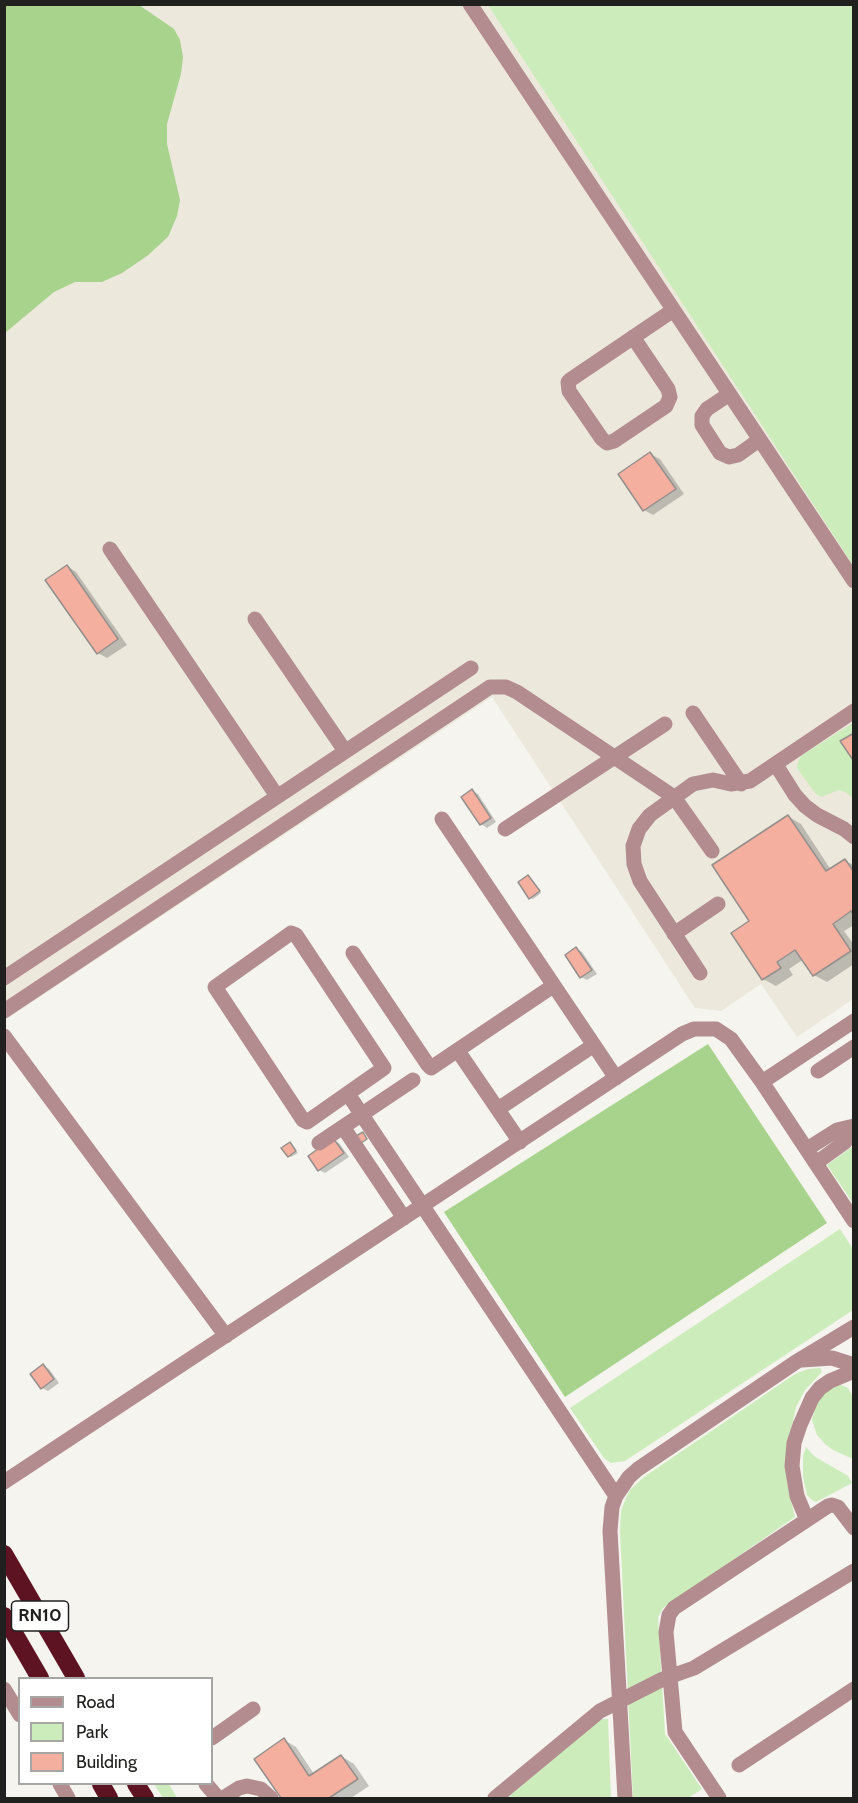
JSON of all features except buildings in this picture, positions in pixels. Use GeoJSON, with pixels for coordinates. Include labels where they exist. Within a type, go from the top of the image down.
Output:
{"type":"FeatureCollection","features":[{"type":"Feature","properties":{"kind":"highway","name":"RN10"},"geometry":{"type":"LineString","coordinates":[[4,1554],[75,1677]]}},
{"type":"Feature","properties":{"kind":"highway","name":"RN10"},"geometry":{"type":"LineString","coordinates":[[4,1616],[39,1677]]}},
{"type":"Feature","properties":{"kind":"highway"},"geometry":{"type":"LineString","coordinates":[[137,1785],[145,1798]]}},
{"type":"Feature","properties":{"kind":"street"},"geometry":{"type":"LineString","coordinates":[[470,4],[672,311],[854,581]]}},
{"type":"Feature","properties":{"kind":"street"},"geometry":{"type":"LineString","coordinates":[[633,337],[669,389],[670,397],[666,406],[607,443],[602,439],[567,385],[570,380],[633,337],[672,311]]}},
{"type":"Feature","properties":{"kind":"street"},"geometry":{"type":"LineString","coordinates":[[728,395],[707,409],[702,416],[702,425],[720,453],[729,457],[738,455],[759,440]]}},
{"type":"Feature","properties":{"kind":"street"},"geometry":{"type":"LineString","coordinates":[[110,549],[278,796]]}},
{"type":"Feature","properties":{"kind":"street"},"geometry":{"type":"LineString","coordinates":[[255,619],[345,751]]}},
{"type":"Feature","properties":{"kind":"street"},"geometry":{"type":"LineString","coordinates":[[4,978],[471,668]]}},
{"type":"Feature","properties":{"kind":"street"},"geometry":{"type":"LineString","coordinates":[[4,1011],[490,687],[506,687],[517,692],[674,797],[712,851]]}},
{"type":"Feature","properties":{"kind":"street"},"geometry":{"type":"LineString","coordinates":[[700,973],[640,881],[634,864],[633,846],[639,829],[650,815],[693,784],[703,781],[741,784],[750,781],[854,711]]}},
{"type":"Feature","properties":{"kind":"street"},"geometry":{"type":"LineString","coordinates":[[693,713],[741,784]]}},
{"type":"Feature","properties":{"kind":"street"},"geometry":{"type":"LineString","coordinates":[[505,829],[665,724]]}},
{"type":"Feature","properties":{"kind":"street"},"geometry":{"type":"LineString","coordinates":[[776,765],[795,795],[805,806],[854,837]]}},
{"type":"Feature","properties":{"kind":"street"},"geometry":{"type":"LineString","coordinates":[[442,819],[616,1078]]}},
{"type":"Feature","properties":{"kind":"street"},"geometry":{"type":"LineString","coordinates":[[674,934],[718,904]]}},
{"type":"Feature","properties":{"kind":"street"},"geometry":{"type":"LineString","coordinates":[[294,933],[384,1066],[382,1071],[348,1094],[308,1121],[304,1121],[215,990],[215,985],[294,933]]}},
{"type":"Feature","properties":{"kind":"street"},"geometry":{"type":"LineString","coordinates":[[353,953],[429,1067],[434,1067],[553,986]]}},
{"type":"Feature","properties":{"kind":"street"},"geometry":{"type":"LineString","coordinates":[[762,1082],[854,1021]]}},
{"type":"Feature","properties":{"kind":"street"},"geometry":{"type":"LineString","coordinates":[[4,1482],[682,1034],[694,1029],[716,1029],[731,1039],[854,1221]]}},
{"type":"Feature","properties":{"kind":"street"},"geometry":{"type":"LineString","coordinates":[[4,1036],[226,1336]]}},
{"type":"Feature","properties":{"kind":"street"},"geometry":{"type":"LineString","coordinates":[[498,1109],[594,1045]]}},
{"type":"Feature","properties":{"kind":"street"},"geometry":{"type":"LineString","coordinates":[[818,1071],[854,1047]]}},
{"type":"Feature","properties":{"kind":"street"},"geometry":{"type":"LineString","coordinates":[[458,1051],[520,1142]]}},
{"type":"Feature","properties":{"kind":"street"},"geometry":{"type":"LineString","coordinates":[[319,1143],[413,1080]]}},
{"type":"Feature","properties":{"kind":"street"},"geometry":{"type":"LineString","coordinates":[[348,1094],[616,1496]]}},
{"type":"Feature","properties":{"kind":"street"},"geometry":{"type":"LineString","coordinates":[[343,1127],[404,1218]]}},
{"type":"Feature","properties":{"kind":"street"},"geometry":{"type":"LineString","coordinates":[[807,1149],[837,1130],[854,1127]]}},
{"type":"Feature","properties":{"kind":"street"},"geometry":{"type":"LineString","coordinates":[[816,1163],[845,1142],[854,1127]]}},
{"type":"Feature","properties":{"kind":"street"},"geometry":{"type":"LineString","coordinates":[[625,1798],[610,1531],[612,1507],[616,1496],[629,1477],[638,1470],[796,1362],[854,1327]]}},
{"type":"Feature","properties":{"kind":"street"},"geometry":{"type":"LineString","coordinates":[[796,1362],[826,1358],[854,1365]]}},
{"type":"Feature","properties":{"kind":"street"},"geometry":{"type":"LineString","coordinates":[[807,1520],[797,1496],[792,1466],[794,1443],[809,1404],[820,1388],[854,1371]]}},
{"type":"Feature","properties":{"kind":"street"},"geometry":{"type":"LineString","coordinates":[[719,1798],[675,1732],[674,1676],[667,1623],[674,1608],[828,1506],[836,1505],[842,1510],[854,1528]]}},
{"type":"Feature","properties":{"kind":"street"},"geometry":{"type":"LineString","coordinates":[[495,1798],[594,1716],[620,1701],[708,1660],[854,1571]]}},
{"type":"Feature","properties":{"kind":"street"},"geometry":{"type":"LineString","coordinates":[[4,1689],[13,1711]]}},
{"type":"Feature","properties":{"kind":"street"},"geometry":{"type":"LineString","coordinates":[[739,1765],[854,1689]]}},
{"type":"Feature","properties":{"kind":"street"},"geometry":{"type":"LineString","coordinates":[[213,1737],[254,1709]]}},
{"type":"Feature","properties":{"kind":"street"},"geometry":{"type":"LineString","coordinates":[[207,1785],[218,1798]]}},
{"type":"Feature","properties":{"kind":"street"},"geometry":{"type":"LineString","coordinates":[[223,1798],[247,1786],[261,1789],[271,1798]]}},
{"type":"Feature","properties":{"kind":"shaded area"},"geometry":{"type":"Polygon","coordinates":[[[5,5],[853,5],[853,999],[797,1037],[761,984],[721,1011],[695,1008],[492,697],[5,1020],[5,5]]]}},
{"type":"Feature","properties":{"kind":"green space"},"geometry":{"type":"Polygon","coordinates":[[[5,4],[139,5],[174,29],[180,40],[183,57],[181,74],[167,124],[167,144],[180,200],[177,216],[168,237],[147,256],[122,273],[102,282],[75,282],[54,292],[5,333],[5,4]]]}},
{"type":"Feature","properties":{"kind":"green space"},"geometry":{"type":"Polygon","coordinates":[[[488,5],[853,5],[853,565],[488,5]]]}},
{"type":"Feature","properties":{"kind":"green space"},"geometry":{"type":"Polygon","coordinates":[[[853,723],[853,733],[841,741],[853,759],[853,798],[839,790],[821,797],[815,793],[797,768],[798,762],[801,756],[853,723]]]}},
{"type":"Feature","properties":{"kind":"green space"},"geometry":{"type":"Polygon","coordinates":[[[708,1044],[827,1223],[565,1397],[444,1212],[708,1044]]]}},
{"type":"Feature","properties":{"kind":"green space"},"geometry":{"type":"Polygon","coordinates":[[[853,1146],[853,1203],[827,1165],[853,1146]]]}},
{"type":"Feature","properties":{"kind":"green space"},"geometry":{"type":"Polygon","coordinates":[[[840,1229],[853,1249],[853,1310],[625,1461],[611,1463],[604,1458],[570,1408],[840,1229]]]}},
{"type":"Feature","properties":{"kind":"green space"},"geometry":{"type":"Polygon","coordinates":[[[820,1368],[822,1372],[805,1390],[796,1407],[786,1453],[787,1483],[795,1517],[663,1608],[658,1617],[665,1734],[702,1789],[688,1798],[633,1798],[620,1531],[621,1511],[626,1498],[630,1490],[644,1477],[795,1374],[808,1369],[820,1368]]]}},
{"type":"Feature","properties":{"kind":"green space"},"geometry":{"type":"Polygon","coordinates":[[[841,1385],[848,1388],[853,1397],[853,1459],[825,1444],[817,1435],[812,1420],[818,1398],[831,1388],[841,1385]]]}},
{"type":"Feature","properties":{"kind":"green space"},"geometry":{"type":"Polygon","coordinates":[[[806,1447],[814,1456],[848,1476],[852,1483],[816,1502],[812,1500],[807,1495],[803,1476],[803,1456],[806,1447]]]}},
{"type":"Feature","properties":{"kind":"green space"},"geometry":{"type":"Polygon","coordinates":[[[608,1719],[611,1798],[507,1798],[598,1721],[608,1719]]]}},
{"type":"Feature","properties":{"kind":"green space"},"geometry":{"type":"Polygon","coordinates":[[[155,1785],[170,1785],[177,1798],[163,1798],[155,1785]]]}}]}
